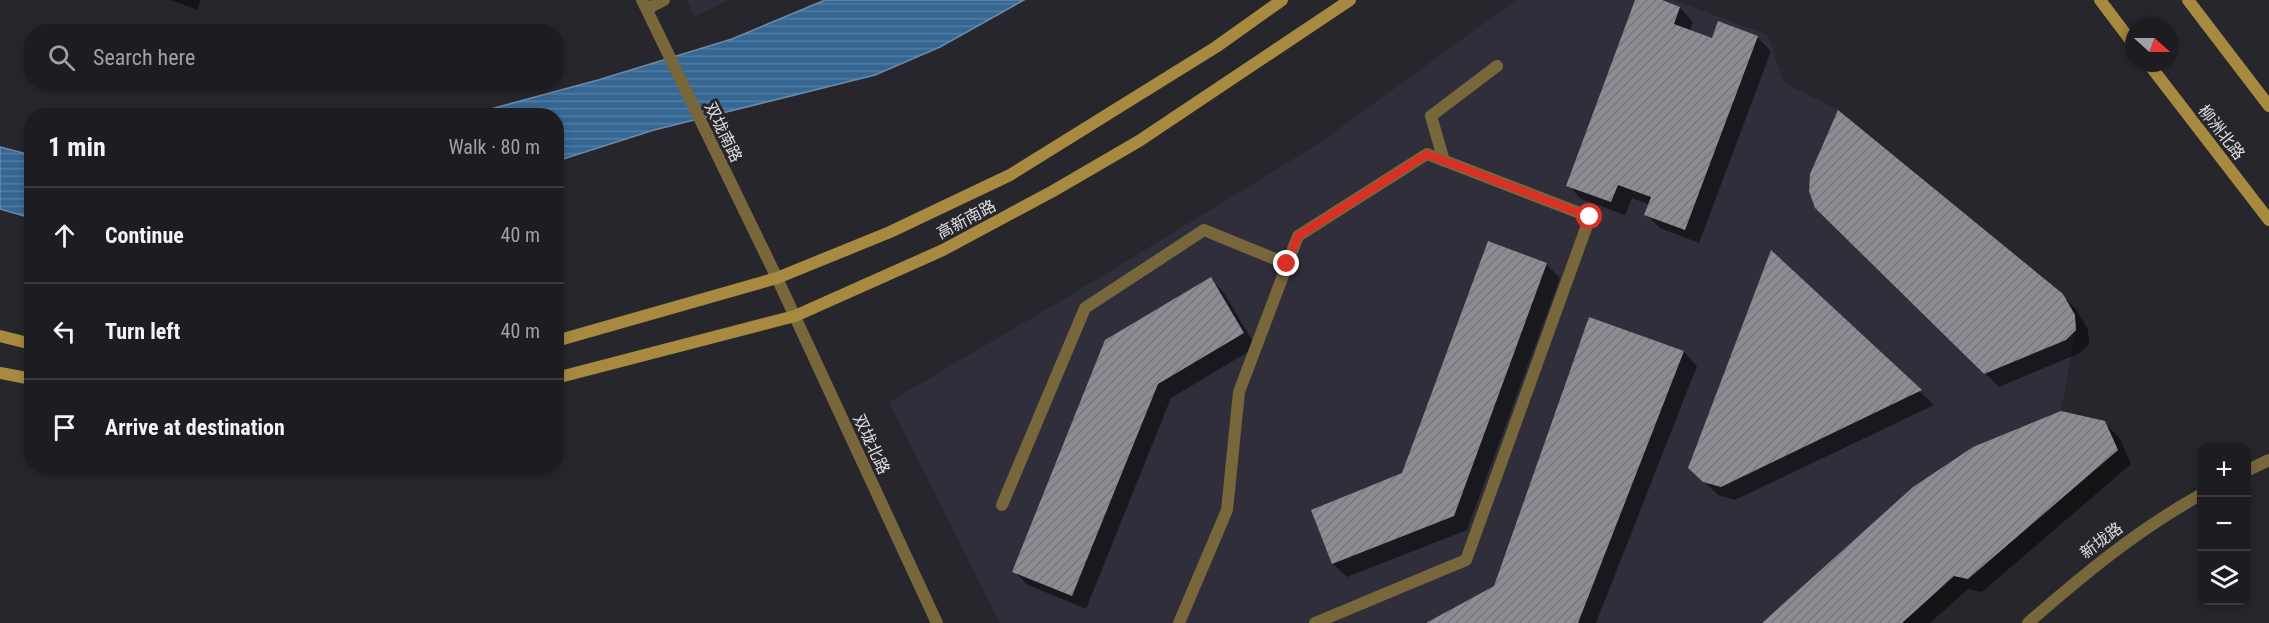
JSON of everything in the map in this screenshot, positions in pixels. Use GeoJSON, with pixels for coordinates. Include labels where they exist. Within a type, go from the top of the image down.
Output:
{"type":"FeatureCollection","features":[{"type":"Feature","properties":{"kind":"main road","name":"高新南路"},"geometry":{"type":"LineString","coordinates":[[564,339],[777,278],[890,232],[1010,175],[1216,47],[1282,0]]}},
{"type":"Feature","properties":{"kind":"main road","name":"高新南路"},"geometry":{"type":"LineString","coordinates":[[564,376],[795,316],[943,250],[1053,191],[1139,141],[1350,0]]}},
{"type":"Feature","properties":{"kind":"main road"},"geometry":{"type":"LineString","coordinates":[[2100,0],[2125,33]]}},
{"type":"Feature","properties":{"kind":"main road"},"geometry":{"type":"LineString","coordinates":[[2188,0],[2269,106]]}},
{"type":"Feature","properties":{"kind":"main road","name":"柳洲北路"},"geometry":{"type":"LineString","coordinates":[[2155,72],[2269,220]]}},
{"type":"Feature","properties":{"kind":"main road"},"geometry":{"type":"LineString","coordinates":[[0,336],[24,342]]}},
{"type":"Feature","properties":{"kind":"main road"},"geometry":{"type":"LineString","coordinates":[[0,373],[24,378]]}},
{"type":"Feature","properties":{"kind":"street"},"geometry":{"type":"LineString","coordinates":[[644,5],[664,0]]}},
{"type":"Feature","properties":{"kind":"street","name":"双垅南路"},"geometry":{"type":"LineString","coordinates":[[644,5],[777,278]]}},
{"type":"Feature","properties":{"kind":"street"},"geometry":{"type":"LineString","coordinates":[[1444,160],[1431,116],[1497,66]]}},
{"type":"Feature","properties":{"kind":"street"},"geometry":{"type":"LineString","coordinates":[[1179,623],[1227,510],[1239,392],[1298,236],[1427,154],[1590,217],[1466,560],[1315,623]]}},
{"type":"Feature","properties":{"kind":"street"},"geometry":{"type":"LineString","coordinates":[[1002,505],[1085,308],[1204,230],[1287,264]]}},
{"type":"Feature","properties":{"kind":"street","name":"双垅北路"},"geometry":{"type":"LineString","coordinates":[[777,278],[937,623]]}},
{"type":"Feature","properties":{"kind":"street"},"geometry":{"type":"LineString","coordinates":[[2251,469],[2269,460]]}},
{"type":"Feature","properties":{"kind":"street","name":"新垅路"},"geometry":{"type":"LineString","coordinates":[[2028,623],[2097,562],[2157,519],[2197,497]]}},
{"type":"Feature","properties":{"kind":"shaded area"},"geometry":{"type":"Polygon","coordinates":[[[686,0],[730,0],[695,16],[686,0]]]}},
{"type":"Feature","properties":{"kind":"shaded area"},"geometry":{"type":"Polygon","coordinates":[[[1516,0],[1674,0],[1768,35],[1784,83],[1838,110],[1810,174],[1809,191],[1815,208],[1983,374],[2066,340],[2076,330],[2061,411],[1973,447],[1913,487],[1762,623],[1000,623],[889,402],[1096,280],[1318,144],[1516,0]]]}},
{"type":"Feature","properties":{"kind":"water"},"geometry":{"type":"Polygon","coordinates":[[[825,0],[1024,0],[940,47],[875,75],[654,130],[564,159],[564,108],[495,108],[564,90],[732,39],[825,0]]]}},
{"type":"Feature","properties":{"kind":"water"},"geometry":{"type":"Polygon","coordinates":[[[0,147],[24,153],[24,216],[0,209],[0,147]]]}},
{"type":"Feature","properties":{"kind":"building"},"geometry":{"type":"Polygon","coordinates":[[[1635,0],[1662,0],[1680,7],[1674,24],[1712,38],[1718,21],[1758,36],[1685,230],[1644,215],[1651,197],[1618,185],[1611,202],[1566,186],[1635,0]]]}},
{"type":"Feature","properties":{"kind":"building"},"geometry":{"type":"Polygon","coordinates":[[[1838,110],[2063,294],[2075,315],[2076,330],[2066,340],[1984,374],[1815,208],[1809,191],[1810,174],[1838,110]]]}},
{"type":"Feature","properties":{"kind":"building"},"geometry":{"type":"Polygon","coordinates":[[[1488,241],[1547,263],[1454,516],[1332,564],[1311,510],[1402,473],[1488,241]]]}},
{"type":"Feature","properties":{"kind":"building"},"geometry":{"type":"Polygon","coordinates":[[[1771,250],[1922,390],[1721,487],[1703,482],[1688,468],[1771,250]]]}},
{"type":"Feature","properties":{"kind":"building"},"geometry":{"type":"Polygon","coordinates":[[[1211,277],[1244,333],[1158,384],[1072,596],[1012,572],[1105,340],[1211,277]]]}},
{"type":"Feature","properties":{"kind":"building"},"geometry":{"type":"Polygon","coordinates":[[[1589,317],[1684,351],[1578,623],[1426,623],[1494,586],[1589,317]]]}},
{"type":"Feature","properties":{"kind":"building"},"geometry":{"type":"Polygon","coordinates":[[[2061,411],[2105,421],[2118,450],[1968,579],[1954,576],[1902,623],[1762,623],[1913,487],[1973,447],[2061,411]]]}},
{"type":"Feature","properties":{"kind":"route"},"geometry":{"type":"LineString","coordinates":[[1287,264],[1298,236],[1427,154],[1590,217]]}}]}
